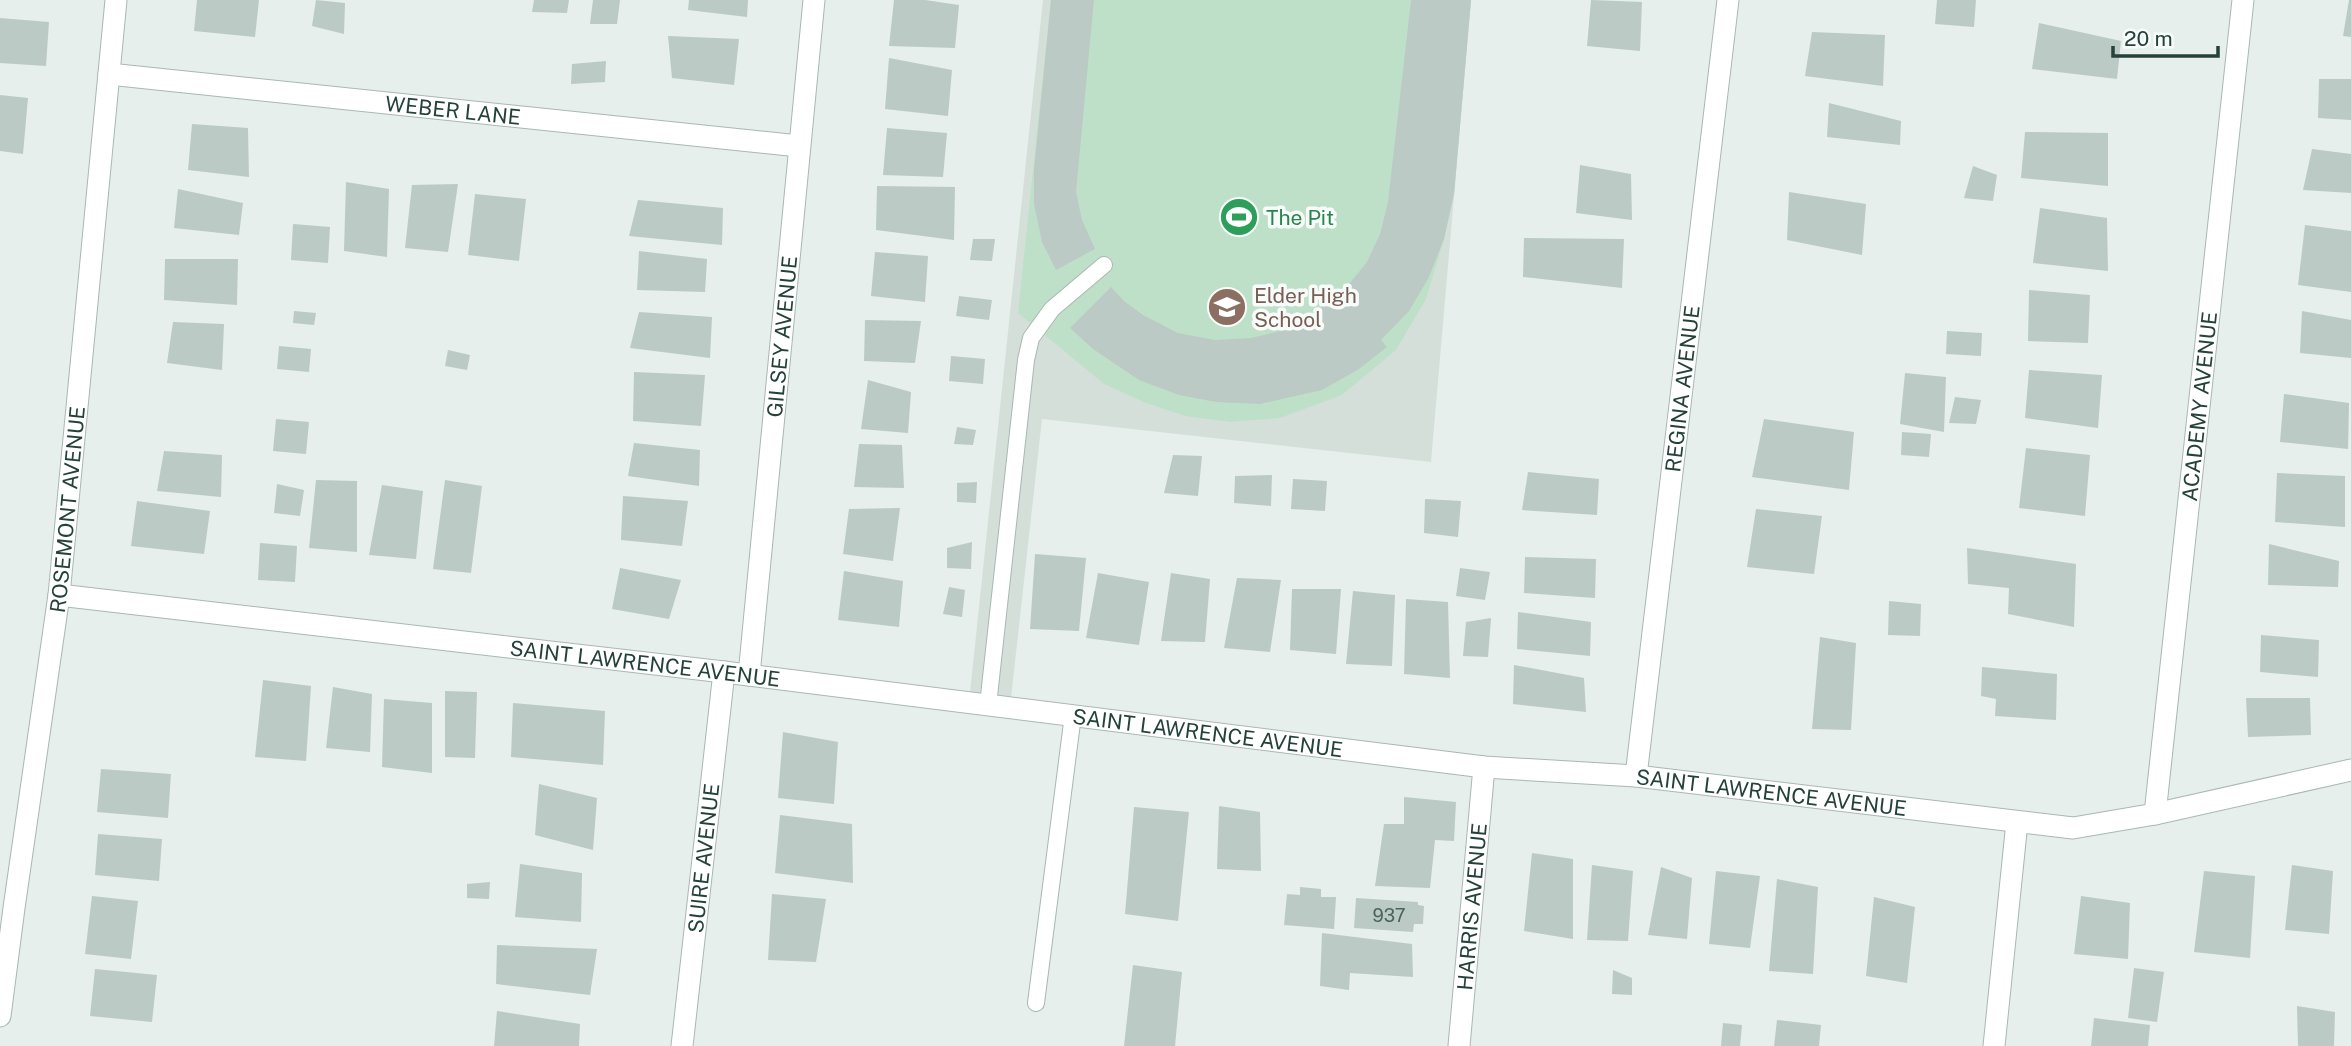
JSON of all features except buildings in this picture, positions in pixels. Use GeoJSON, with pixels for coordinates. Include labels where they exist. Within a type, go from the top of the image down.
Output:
{"type":"FeatureCollection","features":[{"type":"Feature","properties":{"kind":"street","name":"ROSEMONT AVENUE"},"geometry":{"type":"LineString","coordinates":[[0,1016],[7,907],[60,595],[116,0]]}},
{"type":"Feature","properties":{"kind":"street","name":"GILSEY AVENUE"},"geometry":{"type":"LineString","coordinates":[[749,675],[814,0]]}},
{"type":"Feature","properties":{"kind":"street","name":"REGINA AVENUE"},"geometry":{"type":"LineString","coordinates":[[1636,776],[1728,0]]}},
{"type":"Feature","properties":{"kind":"street","name":"ACADEMY AVENUE"},"geometry":{"type":"LineString","coordinates":[[2155,814],[2244,0]]}},
{"type":"Feature","properties":{"kind":"street","name":"WEBER LANE"},"geometry":{"type":"LineString","coordinates":[[109,74],[799,146]]}},
{"type":"Feature","properties":{"kind":"street","name":"SAINT LAWRENCE AVENUE"},"geometry":{"type":"LineString","coordinates":[[60,595],[749,675],[1484,767],[1636,776],[2073,828],[2155,814],[2351,770]]}},
{"type":"Feature","properties":{"kind":"street","name":"SUIRE AVENUE"},"geometry":{"type":"LineString","coordinates":[[682,1046],[724,672]]}},
{"type":"Feature","properties":{"kind":"street","name":"HARRIS AVENUE"},"geometry":{"type":"LineString","coordinates":[[1459,1046],[1484,767]]}},
{"type":"Feature","properties":{"kind":"street"},"geometry":{"type":"LineString","coordinates":[[1994,1046],[2017,822]]}},
{"type":"Feature","properties":{"kind":"lane"},"geometry":{"type":"LineString","coordinates":[[988,705],[1026,360],[1031,338],[1052,309],[1104,265]]}},
{"type":"Feature","properties":{"kind":"lane"},"geometry":{"type":"LineString","coordinates":[[1036,1003],[1073,715]]}},
{"type":"Feature","properties":{"kind":"shaded area","name":"The Pit"},"geometry":{"type":"Polygon","coordinates":[[[1043,0],[1471,0],[1431,462],[1042,419],[1010,707],[969,702],[1043,0]]]}},
{"type":"Feature","properties":{"kind":"green space","name":"The Pit"},"geometry":{"type":"Polygon","coordinates":[[[1051,0],[1471,0],[1454,194],[1426,299],[1396,350],[1342,395],[1280,418],[1230,422],[1185,416],[1146,403],[1104,384],[1018,313],[1051,0]]]}},
{"type":"Feature","properties":{"kind":"place","name":"The Pit"},"geometry":{"type":"Point","coordinates":[1239,217]}},
{"type":"Feature","properties":{"kind":"place","name":"Elder High School"},"geometry":{"type":"Point","coordinates":[1227,307]}}]}
